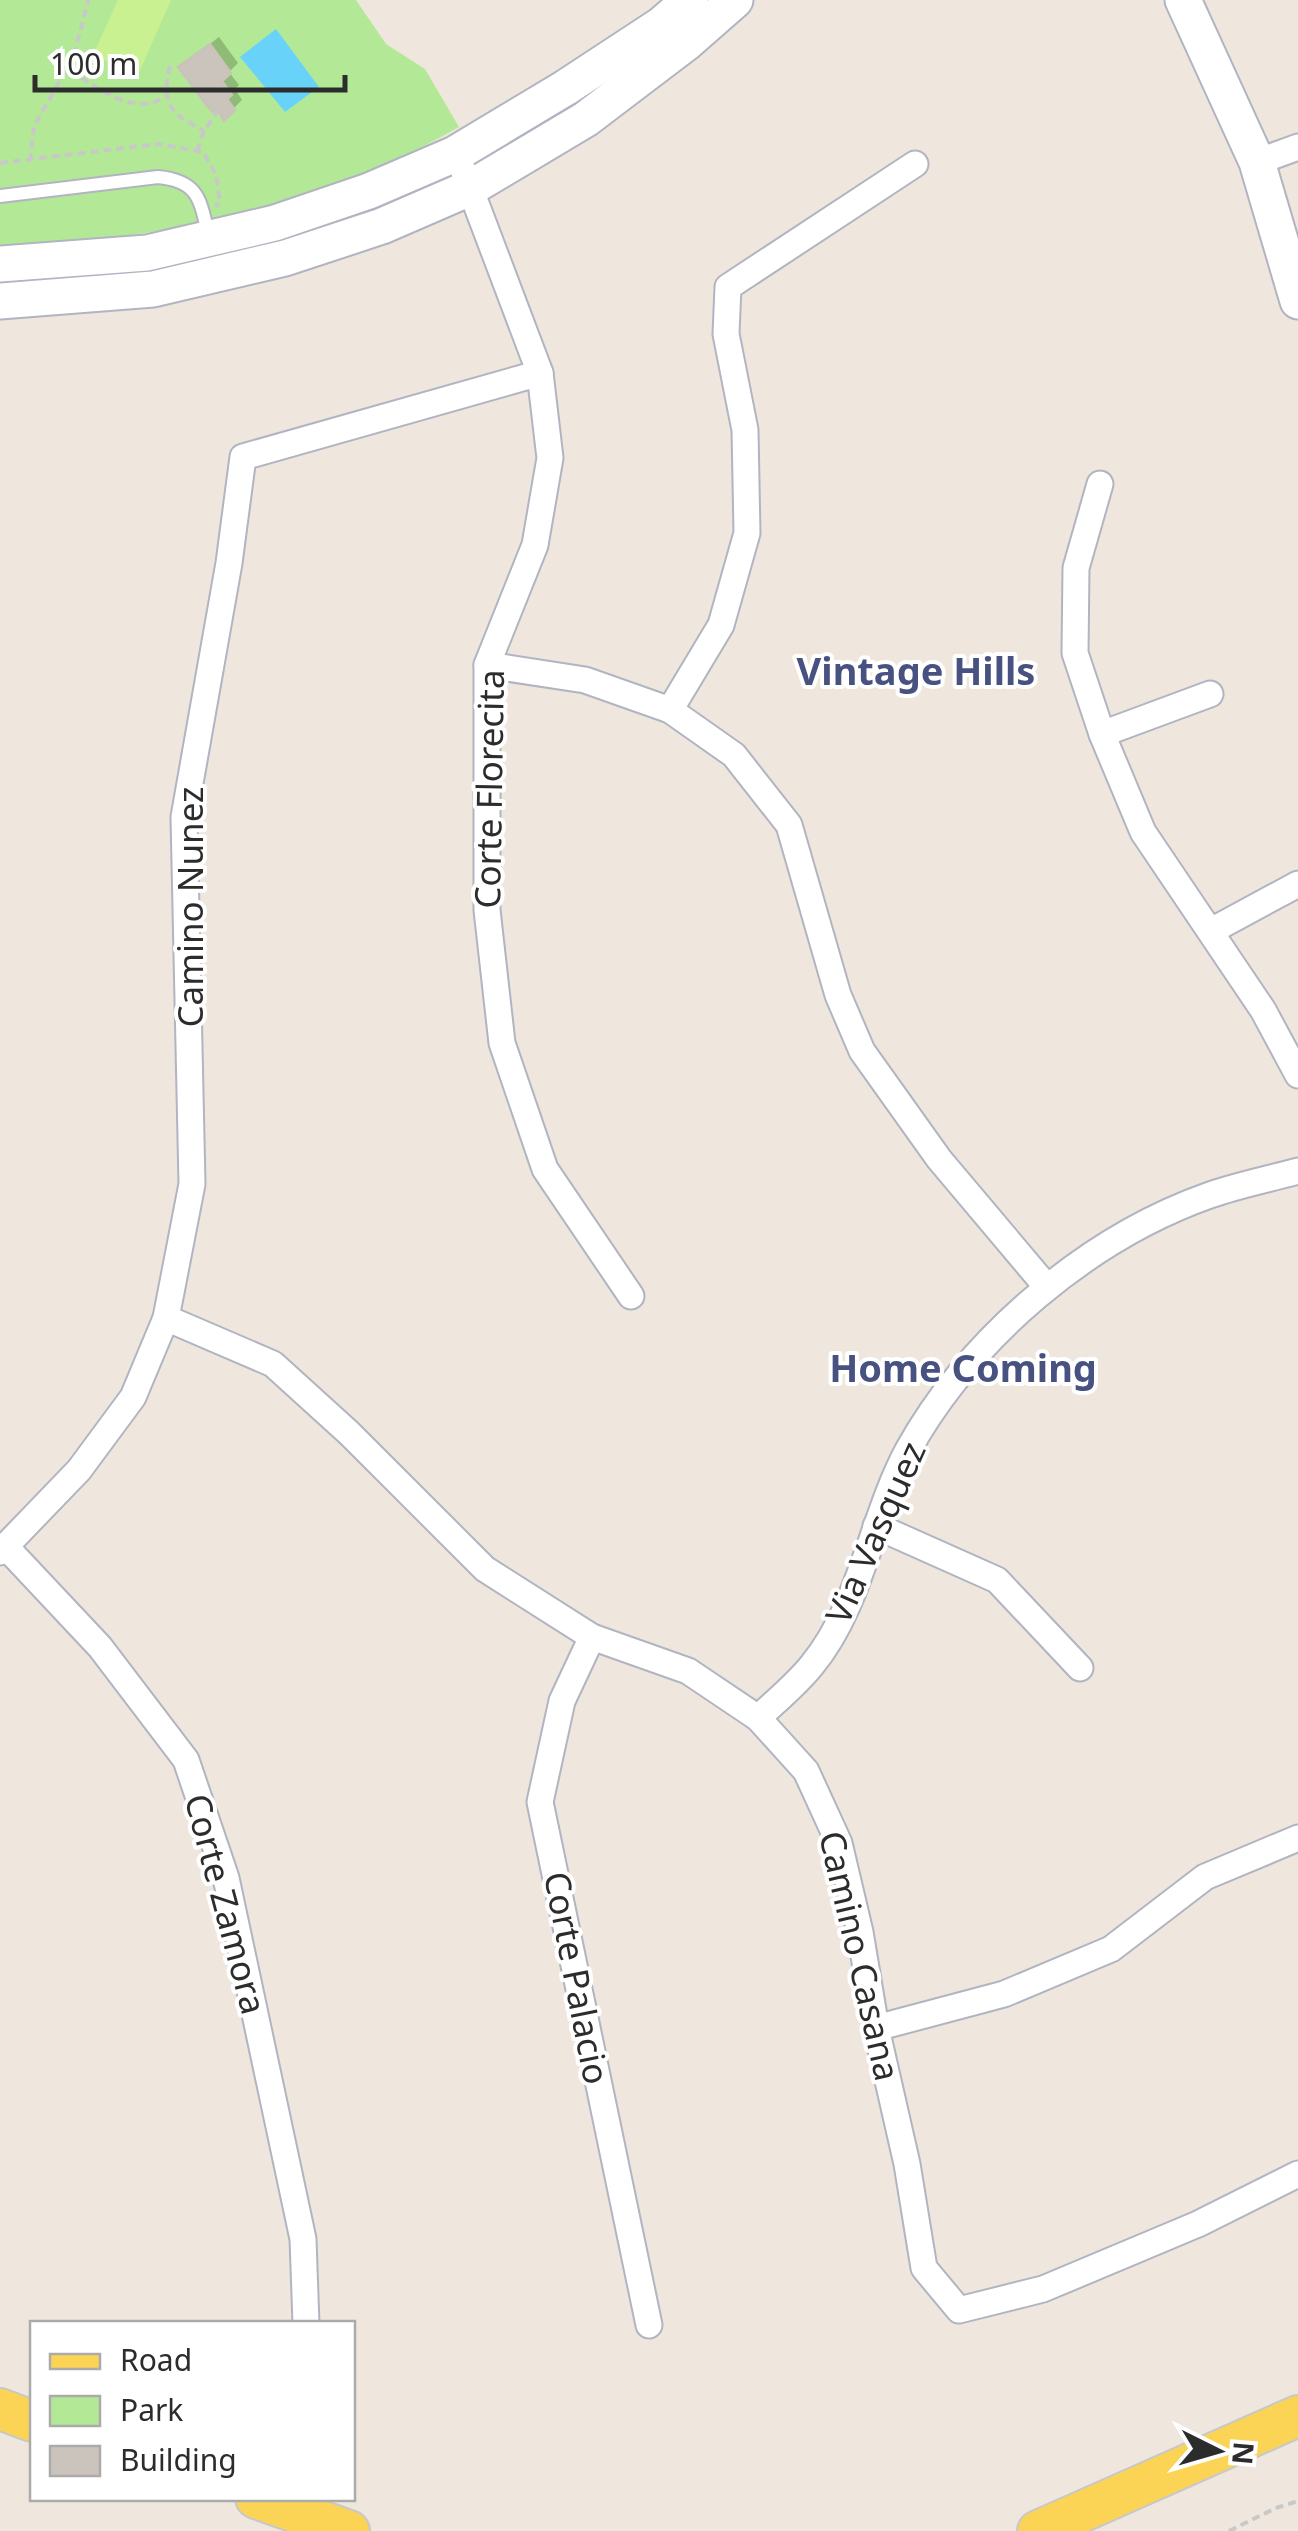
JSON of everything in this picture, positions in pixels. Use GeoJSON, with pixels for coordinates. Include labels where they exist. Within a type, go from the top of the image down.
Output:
{"type":"FeatureCollection","features":[{"type":"Feature","properties":{"kind":"main road"},"geometry":{"type":"LineString","coordinates":[[0,264],[148,253],[275,222],[369,191],[455,154],[581,78],[690,0]]}},
{"type":"Feature","properties":{"kind":"main road"},"geometry":{"type":"LineString","coordinates":[[0,301],[153,289],[285,258],[382,226],[472,187],[586,119],[686,44],[735,0]]}},
{"type":"Feature","properties":{"kind":"main road"},"geometry":{"type":"LineString","coordinates":[[1183,0],[1257,162],[1298,301]]}},
{"type":"Feature","properties":{"kind":"main road"},"geometry":{"type":"LineString","coordinates":[[0,2410],[30,2420]]}},
{"type":"Feature","properties":{"kind":"main road"},"geometry":{"type":"LineString","coordinates":[[1050,2529],[1298,2416]]}},
{"type":"Feature","properties":{"kind":"main road"},"geometry":{"type":"LineString","coordinates":[[264,2501],[349,2531]]}},
{"type":"Feature","properties":{"kind":"street"},"geometry":{"type":"LineString","coordinates":[[1257,162],[1298,147]]}},
{"type":"Feature","properties":{"kind":"street","name":"Corte Florecita"},"geometry":{"type":"LineString","coordinates":[[455,154],[472,187],[540,373],[550,458],[535,545],[487,665],[487,910],[502,1043],[545,1170],[631,1296]]}},
{"type":"Feature","properties":{"kind":"street"},"geometry":{"type":"LineString","coordinates":[[670,710],[720,625],[747,532],[745,430],[726,334],[728,288],[915,164]]}},
{"type":"Feature","properties":{"kind":"street","name":"Camino Nunez"},"geometry":{"type":"LineString","coordinates":[[3,1550],[78,1470],[133,1397],[166,1318],[192,1184],[184,817],[229,563],[243,458],[540,373]]}},
{"type":"Feature","properties":{"kind":"street"},"geometry":{"type":"LineString","coordinates":[[1100,484],[1076,568],[1075,653],[1102,734],[1142,832],[1262,1010],[1298,1074]]}},
{"type":"Feature","properties":{"kind":"street"},"geometry":{"type":"LineString","coordinates":[[487,665],[585,680],[670,710],[734,755],[790,825],[838,995],[862,1052],[939,1159],[1046,1286]]}},
{"type":"Feature","properties":{"kind":"street"},"geometry":{"type":"LineString","coordinates":[[1102,734],[1210,694]]}},
{"type":"Feature","properties":{"kind":"street"},"geometry":{"type":"LineString","coordinates":[[1211,931],[1298,884]]}},
{"type":"Feature","properties":{"kind":"street","name":"Via Vasquez"},"geometry":{"type":"LineString","coordinates":[[758,1718],[813,1664],[852,1596],[908,1451],[959,1376],[1046,1286],[1116,1238],[1210,1195],[1298,1171]]}},
{"type":"Feature","properties":{"kind":"street","name":"Camino Casana"},"geometry":{"type":"LineString","coordinates":[[166,1318],[273,1364],[349,1433],[485,1569],[592,1637],[688,1670],[758,1718],[806,1771],[839,1844],[860,1932],[924,2268],[959,2310],[1043,2289],[1198,2224],[1298,2174]]}},
{"type":"Feature","properties":{"kind":"street"},"geometry":{"type":"LineString","coordinates":[[876,1526],[997,1580],[1080,1668]]}},
{"type":"Feature","properties":{"kind":"street","name":"Corte Zamora"},"geometry":{"type":"LineString","coordinates":[[3,1550],[100,1647],[186,1760],[226,1878],[303,2238],[306,2321]]}},
{"type":"Feature","properties":{"kind":"street","name":"Corte Palacio"},"geometry":{"type":"LineString","coordinates":[[592,1637],[562,1701],[540,1802],[649,2325]]}},
{"type":"Feature","properties":{"kind":"street"},"geometry":{"type":"LineString","coordinates":[[876,2028],[1004,1994],[1111,1949],[1206,1877],[1298,1838]]}},
{"type":"Feature","properties":{"kind":"lane"},"geometry":{"type":"LineString","coordinates":[[0,196],[158,177],[178,179],[197,193],[209,239]]}},
{"type":"Feature","properties":{"kind":"path"},"geometry":{"type":"LineString","coordinates":[[30,161],[34,126],[74,56],[88,0]]}},
{"type":"Feature","properties":{"kind":"path"},"geometry":{"type":"LineString","coordinates":[[170,66],[166,96],[178,117],[204,130]]}},
{"type":"Feature","properties":{"kind":"path"},"geometry":{"type":"LineString","coordinates":[[71,70],[94,87],[124,100],[142,102],[166,96]]}},
{"type":"Feature","properties":{"kind":"path"},"geometry":{"type":"LineString","coordinates":[[197,151],[204,130],[218,111]]}},
{"type":"Feature","properties":{"kind":"path"},"geometry":{"type":"LineString","coordinates":[[1229,2531],[1298,2501]]}},
{"type":"Feature","properties":{"kind":"green space"},"geometry":{"type":"Polygon","coordinates":[[[0,0],[356,0],[386,44],[425,69],[459,127],[405,156],[293,199],[179,227],[0,252],[0,0]]]}},
{"type":"Feature","properties":{"kind":"green space"},"geometry":{"type":"Polygon","coordinates":[[[118,0],[171,0],[138,75],[93,55],[118,0]]]}},
{"type":"Feature","properties":{"kind":"water"},"geometry":{"type":"Polygon","coordinates":[[[276,29],[319,87],[285,112],[240,57],[276,29]]]}},
{"type":"Feature","properties":{"kind":"building"},"geometry":{"type":"Polygon","coordinates":[[[210,44],[231,73],[222,81],[232,95],[227,99],[235,110],[224,121],[217,109],[213,112],[207,106],[178,67],[210,44]]]}},
{"type":"Feature","properties":{"kind":"district","name":"Vintage Hills"},"geometry":{"type":"Point","coordinates":[916,672]}},
{"type":"Feature","properties":{"kind":"district","name":"Home Coming"},"geometry":{"type":"Point","coordinates":[963,1369]}}]}
